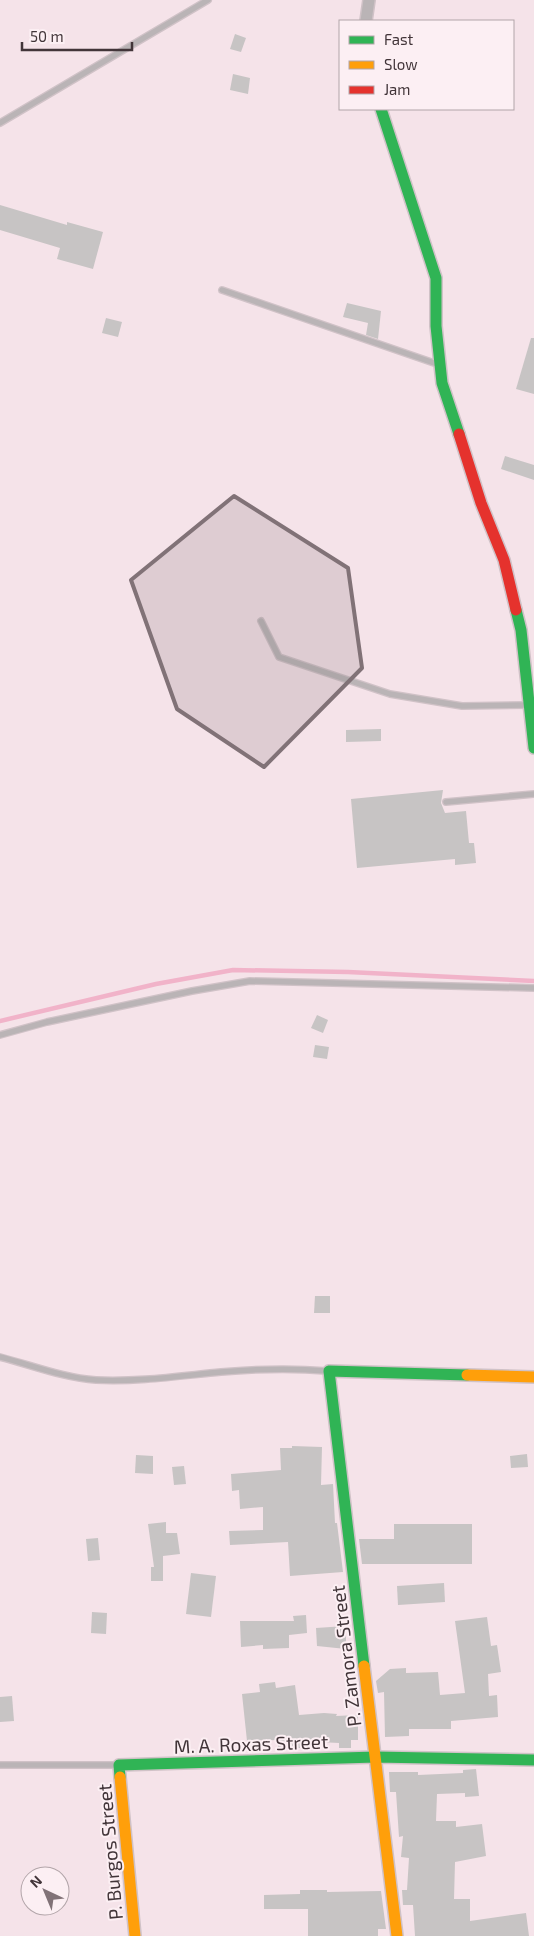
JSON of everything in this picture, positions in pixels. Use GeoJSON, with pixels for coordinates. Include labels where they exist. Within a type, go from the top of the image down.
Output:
{"type":"FeatureCollection","features":[{"type":"Feature","properties":{"kind":"street"},"geometry":{"type":"LineString","coordinates":[[366,20],[369,0]]}},
{"type":"Feature","properties":{"kind":"street"},"geometry":{"type":"LineString","coordinates":[[380,110],[436,278],[439,365],[451,413],[481,503],[504,560],[521,630],[534,748]]}},
{"type":"Feature","properties":{"kind":"street"},"geometry":{"type":"LineString","coordinates":[[329,1371],[534,1377]]}},
{"type":"Feature","properties":{"kind":"street","name":"P. Zamora Street"},"geometry":{"type":"LineString","coordinates":[[329,1371],[397,1936]]}},
{"type":"Feature","properties":{"kind":"street","name":"M. A. Roxas Street"},"geometry":{"type":"LineString","coordinates":[[119,1765],[375,1757],[534,1760]]}},
{"type":"Feature","properties":{"kind":"street","name":"P. Burgos Street"},"geometry":{"type":"LineString","coordinates":[[119,1765],[135,1936]]}},
{"type":"Feature","properties":{"kind":"lane"},"geometry":{"type":"LineString","coordinates":[[0,123],[208,0]]}},
{"type":"Feature","properties":{"kind":"lane"},"geometry":{"type":"LineString","coordinates":[[222,290],[439,365]]}},
{"type":"Feature","properties":{"kind":"lane"},"geometry":{"type":"LineString","coordinates":[[260,621],[279,657],[372,689],[390,694],[462,706],[530,705]]}},
{"type":"Feature","properties":{"kind":"lane"},"geometry":{"type":"LineString","coordinates":[[446,802],[534,794]]}},
{"type":"Feature","properties":{"kind":"lane"},"geometry":{"type":"LineString","coordinates":[[0,1035],[85,1014],[250,981],[534,988]]}},
{"type":"Feature","properties":{"kind":"lane"},"geometry":{"type":"LineString","coordinates":[[0,1357],[53,1372],[95,1380],[163,1378],[223,1372],[305,1369],[329,1371]]}},
{"type":"Feature","properties":{"kind":"lane","name":"M. A. Roxas Street"},"geometry":{"type":"LineString","coordinates":[[0,1765],[119,1765]]}},
{"type":"Feature","properties":{"kind":"highlighted area"},"geometry":{"type":"Polygon","coordinates":[[[234,496],[348,568],[362,668],[264,767],[177,709],[131,580],[234,496]]]}},
{"type":"Feature","properties":{"kind":"building"},"geometry":{"type":"Polygon","coordinates":[[[235,34],[246,38],[241,52],[230,49],[235,34]]]}},
{"type":"Feature","properties":{"kind":"building"},"geometry":{"type":"Polygon","coordinates":[[[233,74],[250,78],[248,94],[230,90],[233,74]]]}},
{"type":"Feature","properties":{"kind":"building"},"geometry":{"type":"Polygon","coordinates":[[[0,205],[67,225],[67,222],[103,232],[93,269],[57,259],[60,248],[0,230],[0,205]]]}},
{"type":"Feature","properties":{"kind":"building"},"geometry":{"type":"Polygon","coordinates":[[[347,303],[381,311],[378,339],[366,335],[368,323],[343,317],[347,303]]]}},
{"type":"Feature","properties":{"kind":"building"},"geometry":{"type":"Polygon","coordinates":[[[106,318],[122,322],[118,337],[102,333],[106,318]]]}},
{"type":"Feature","properties":{"kind":"building"},"geometry":{"type":"Polygon","coordinates":[[[531,338],[534,338],[534,394],[516,389],[531,338]]]}},
{"type":"Feature","properties":{"kind":"building"},"geometry":{"type":"Polygon","coordinates":[[[505,456],[534,465],[534,480],[501,469],[505,456]]]}},
{"type":"Feature","properties":{"kind":"building"},"geometry":{"type":"Polygon","coordinates":[[[381,729],[381,741],[346,742],[346,730],[381,729]]]}},
{"type":"Feature","properties":{"kind":"building"},"geometry":{"type":"Polygon","coordinates":[[[443,790],[441,803],[445,813],[466,811],[469,843],[474,843],[476,863],[455,865],[455,859],[357,868],[351,799],[443,790]]]}},
{"type":"Feature","properties":{"kind":"building"},"geometry":{"type":"Polygon","coordinates":[[[317,1015],[328,1020],[323,1033],[311,1028],[317,1015]]]}},
{"type":"Feature","properties":{"kind":"building"},"geometry":{"type":"Polygon","coordinates":[[[315,1045],[329,1047],[327,1059],[313,1057],[315,1045]]]}},
{"type":"Feature","properties":{"kind":"building"},"geometry":{"type":"Polygon","coordinates":[[[315,1296],[330,1296],[330,1313],[314,1313],[315,1296]]]}},
{"type":"Feature","properties":{"kind":"building"},"geometry":{"type":"Polygon","coordinates":[[[292,1446],[322,1447],[321,1485],[333,1484],[335,1523],[337,1523],[343,1572],[290,1576],[288,1542],[230,1545],[229,1531],[263,1530],[263,1507],[240,1509],[239,1490],[232,1491],[231,1474],[281,1470],[280,1448],[292,1448],[292,1446]]]}},
{"type":"Feature","properties":{"kind":"building"},"geometry":{"type":"Polygon","coordinates":[[[527,1454],[528,1467],[511,1468],[510,1456],[527,1454]]]}},
{"type":"Feature","properties":{"kind":"building"},"geometry":{"type":"Polygon","coordinates":[[[136,1455],[153,1456],[153,1474],[135,1473],[136,1455]]]}},
{"type":"Feature","properties":{"kind":"building"},"geometry":{"type":"Polygon","coordinates":[[[184,1466],[186,1484],[174,1485],[172,1467],[184,1466]]]}},
{"type":"Feature","properties":{"kind":"building"},"geometry":{"type":"Polygon","coordinates":[[[166,1522],[166,1533],[177,1533],[180,1554],[163,1556],[163,1581],[151,1581],[151,1567],[154,1567],[148,1524],[166,1522]]]}},
{"type":"Feature","properties":{"kind":"building"},"geometry":{"type":"Polygon","coordinates":[[[394,1524],[472,1524],[472,1564],[362,1564],[359,1539],[394,1539],[394,1524]]]}},
{"type":"Feature","properties":{"kind":"building"},"geometry":{"type":"Polygon","coordinates":[[[98,1538],[100,1560],[88,1561],[86,1539],[98,1538]]]}},
{"type":"Feature","properties":{"kind":"building"},"geometry":{"type":"Polygon","coordinates":[[[191,1573],[216,1576],[211,1617],[186,1614],[191,1573]]]}},
{"type":"Feature","properties":{"kind":"building"},"geometry":{"type":"Polygon","coordinates":[[[444,1583],[445,1602],[398,1605],[397,1586],[444,1583]]]}},
{"type":"Feature","properties":{"kind":"building"},"geometry":{"type":"Polygon","coordinates":[[[92,1612],[107,1613],[106,1634],[91,1633],[92,1612]]]}},
{"type":"Feature","properties":{"kind":"building"},"geometry":{"type":"Polygon","coordinates":[[[306,1615],[307,1633],[289,1635],[289,1648],[263,1649],[263,1645],[241,1647],[240,1621],[294,1621],[293,1616],[306,1615]]]}},
{"type":"Feature","properties":{"kind":"building"},"geometry":{"type":"Polygon","coordinates":[[[487,1617],[491,1646],[497,1645],[501,1672],[488,1674],[489,1696],[497,1695],[498,1717],[451,1721],[451,1729],[409,1729],[409,1736],[385,1737],[384,1692],[378,1693],[376,1681],[390,1669],[406,1668],[406,1673],[438,1672],[440,1695],[465,1693],[455,1621],[487,1617]]]}},
{"type":"Feature","properties":{"kind":"building"},"geometry":{"type":"Polygon","coordinates":[[[346,1626],[346,1649],[317,1646],[316,1628],[346,1626]]]}},
{"type":"Feature","properties":{"kind":"building"},"geometry":{"type":"Polygon","coordinates":[[[275,1682],[276,1688],[295,1685],[299,1715],[324,1713],[337,1714],[336,1716],[358,1715],[358,1740],[351,1740],[351,1748],[339,1748],[339,1743],[300,1741],[300,1748],[278,1748],[278,1740],[247,1741],[242,1694],[260,1692],[259,1684],[275,1682]]]}},
{"type":"Feature","properties":{"kind":"building"},"geometry":{"type":"Polygon","coordinates":[[[12,1696],[14,1721],[0,1722],[0,1697],[12,1696]]]}},
{"type":"Feature","properties":{"kind":"building"},"geometry":{"type":"Polygon","coordinates":[[[476,1769],[479,1796],[465,1797],[465,1793],[437,1794],[436,1821],[456,1821],[456,1827],[482,1824],[486,1856],[455,1862],[454,1899],[470,1899],[470,1921],[526,1913],[529,1936],[415,1936],[413,1905],[403,1905],[402,1890],[407,1890],[409,1858],[401,1857],[403,1836],[399,1837],[396,1792],[390,1792],[389,1772],[418,1772],[418,1775],[463,1773],[463,1770],[476,1769]]]}},
{"type":"Feature","properties":{"kind":"building"},"geometry":{"type":"Polygon","coordinates":[[[300,1890],[327,1890],[327,1892],[381,1891],[386,1929],[378,1929],[378,1936],[308,1936],[308,1909],[264,1909],[264,1895],[300,1894],[300,1890]]]}},
{"type":"Feature","properties":{"kind":"waterway"},"geometry":{"type":"LineString","coordinates":[[0,1021],[156,984],[233,970],[348,972],[534,981]]}},
{"type":"Feature","properties":{"kind":"traffic: fast"},"geometry":{"type":"LineString","coordinates":[[381,110],[436,278],[436,326],[442,383],[459,434]]}},
{"type":"Feature","properties":{"kind":"traffic: fast"},"geometry":{"type":"LineString","coordinates":[[516,610],[521,630],[534,748]]}},
{"type":"Feature","properties":{"kind":"traffic: fast"},"geometry":{"type":"LineString","coordinates":[[364,1666],[329,1371],[467,1375]]}},
{"type":"Feature","properties":{"kind":"traffic: fast"},"geometry":{"type":"LineString","coordinates":[[120,1777],[119,1765],[375,1757],[534,1760]]}},
{"type":"Feature","properties":{"kind":"traffic: slow"},"geometry":{"type":"LineString","coordinates":[[467,1375],[534,1377]]}},
{"type":"Feature","properties":{"kind":"traffic: slow"},"geometry":{"type":"LineString","coordinates":[[364,1666],[397,1936]]}},
{"type":"Feature","properties":{"kind":"traffic: slow"},"geometry":{"type":"LineString","coordinates":[[120,1777],[135,1936]]}},
{"type":"Feature","properties":{"kind":"traffic: jam"},"geometry":{"type":"LineString","coordinates":[[459,434],[481,503],[504,560],[516,610]]}}]}
